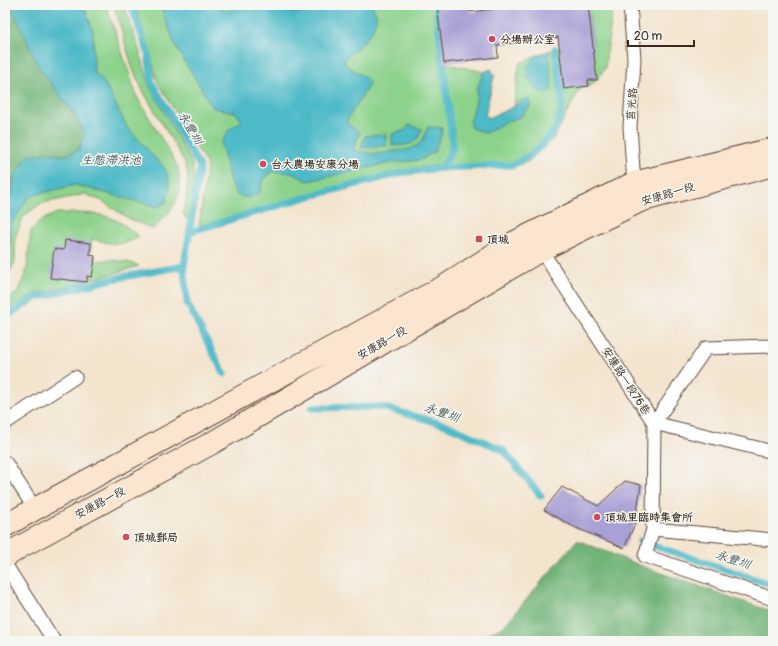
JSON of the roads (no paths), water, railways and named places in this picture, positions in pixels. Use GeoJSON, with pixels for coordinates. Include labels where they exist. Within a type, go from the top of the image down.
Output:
{"type":"FeatureCollection","features":[{"type":"Feature","properties":{"kind":"main road","name":"安康路一段"},"geometry":{"type":"LineString","coordinates":[[5,526],[445,286],[507,246],[637,192],[773,148]]}},
{"type":"Feature","properties":{"kind":"main road","name":"安康路一段"},"geometry":{"type":"LineString","coordinates":[[5,557],[20,547],[212,443],[637,192],[773,165]]}},
{"type":"Feature","properties":{"kind":"lane","name":"莒光路"},"geometry":{"type":"LineString","coordinates":[[630,5],[634,59],[630,127],[637,192]]}},
{"type":"Feature","properties":{"kind":"lane","name":"安康路一段76巷"},"geometry":{"type":"LineString","coordinates":[[541,250],[654,423],[652,533],[645,556],[773,599]]}},
{"type":"Feature","properties":{"kind":"lane"},"geometry":{"type":"LineString","coordinates":[[773,346],[706,348],[654,423],[773,452]]}},
{"type":"Feature","properties":{"kind":"lane"},"geometry":{"type":"LineString","coordinates":[[5,423],[75,378]]}},
{"type":"Feature","properties":{"kind":"lane"},"geometry":{"type":"LineString","coordinates":[[5,462],[35,509]]}},
{"type":"Feature","properties":{"kind":"lane"},"geometry":{"type":"LineString","coordinates":[[652,533],[773,540]]}},
{"type":"Feature","properties":{"kind":"lane"},"geometry":{"type":"LineString","coordinates":[[5,564],[54,641]]}},
{"type":"Feature","properties":{"kind":"water","name":"生態滯洪池"},"geometry":{"type":"Polygon","coordinates":[[[11,5],[84,5],[93,31],[94,71],[105,84],[127,127],[166,170],[169,180],[169,192],[166,202],[158,207],[75,185],[34,195],[27,199],[13,222],[8,260],[5,266],[5,202],[12,195],[14,177],[28,156],[49,153],[64,156],[79,150],[84,133],[76,117],[38,66],[11,5]]]}},
{"type":"Feature","properties":{"kind":"water"},"geometry":{"type":"Polygon","coordinates":[[[160,5],[219,5],[227,12],[237,5],[285,5],[292,13],[303,13],[321,5],[372,5],[376,14],[374,27],[366,39],[345,59],[345,64],[370,83],[347,120],[348,124],[360,133],[353,150],[376,154],[410,149],[421,143],[428,127],[442,128],[441,136],[434,152],[421,160],[390,163],[308,181],[291,173],[273,171],[262,181],[260,193],[247,198],[237,195],[230,181],[221,144],[228,131],[242,121],[235,112],[213,108],[176,47],[160,5]]]}},
{"type":"Feature","properties":{"kind":"water"},"geometry":{"type":"Polygon","coordinates":[[[549,51],[552,89],[546,93],[537,90],[527,77],[527,67],[535,56],[549,51]]]}},
{"type":"Feature","properties":{"kind":"water"},"geometry":{"type":"Polygon","coordinates":[[[491,69],[494,76],[485,115],[489,118],[514,107],[523,100],[530,100],[530,106],[521,117],[505,122],[486,133],[471,128],[470,123],[476,101],[477,88],[484,72],[491,69]]]}},
{"type":"Feature","properties":{"kind":"water"},"geometry":{"type":"Polygon","coordinates":[[[409,125],[422,129],[417,139],[411,144],[392,146],[392,134],[406,130],[409,125]]]}},
{"type":"Feature","properties":{"kind":"water"},"geometry":{"type":"Polygon","coordinates":[[[386,134],[386,146],[361,148],[365,136],[386,134]]]}},
{"type":"Feature","properties":{"kind":"waterway","name":"永豐圳"},"geometry":{"type":"LineString","coordinates":[[131,5],[148,53],[152,83],[200,167],[184,266],[187,303],[224,374]]}},
{"type":"Feature","properties":{"kind":"waterway"},"geometry":{"type":"LineString","coordinates":[[436,5],[453,148],[442,168]]}},
{"type":"Feature","properties":{"kind":"waterway"},"geometry":{"type":"LineString","coordinates":[[189,232],[314,195],[401,173],[442,168],[513,165],[537,150],[550,136],[559,120],[562,97],[555,49]]}},
{"type":"Feature","properties":{"kind":"waterway","name":"永豐圳"},"geometry":{"type":"LineString","coordinates":[[5,317],[35,298],[117,278],[184,266]]}},
{"type":"Feature","properties":{"kind":"waterway","name":"永豐圳"},"geometry":{"type":"LineString","coordinates":[[312,408],[382,407],[446,425],[503,450],[541,496]]}},
{"type":"Feature","properties":{"kind":"waterway","name":"永豐圳"},"geometry":{"type":"LineString","coordinates":[[640,541],[773,585]]}},
{"type":"Feature","properties":{"kind":"place","name":"分場辦公室"},"geometry":{"type":"Point","coordinates":[492,39]}},
{"type":"Feature","properties":{"kind":"place","name":"台大農場安康分場"},"geometry":{"type":"Point","coordinates":[263,164]}},
{"type":"Feature","properties":{"kind":"place","name":"頂城"},"geometry":{"type":"Point","coordinates":[479,239]}},
{"type":"Feature","properties":{"kind":"place","name":"頂城里臨時集會所"},"geometry":{"type":"Point","coordinates":[597,517]}},
{"type":"Feature","properties":{"kind":"place","name":"頂城郵局"},"geometry":{"type":"Point","coordinates":[126,537]}}]}
